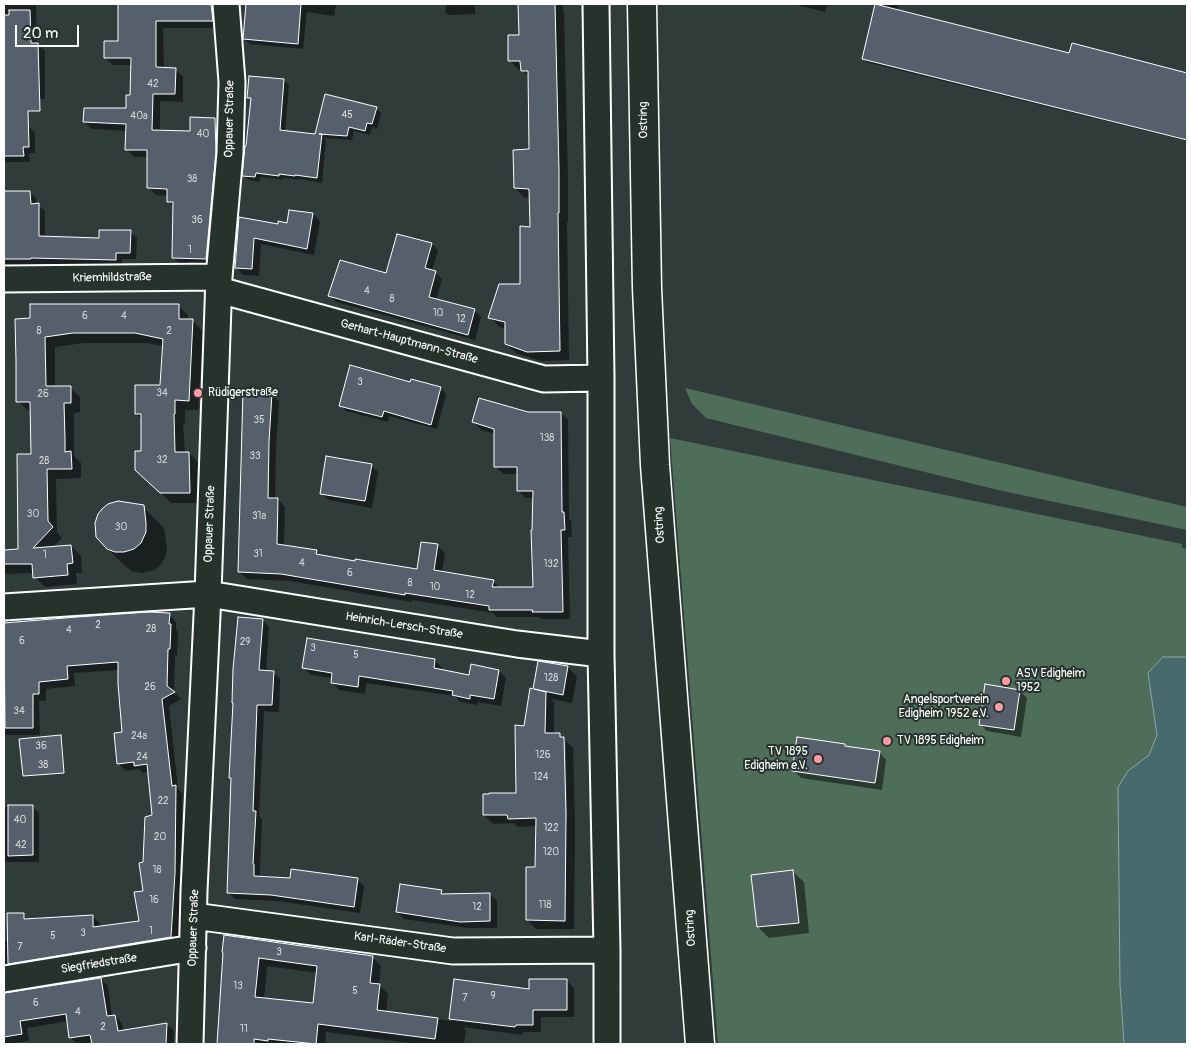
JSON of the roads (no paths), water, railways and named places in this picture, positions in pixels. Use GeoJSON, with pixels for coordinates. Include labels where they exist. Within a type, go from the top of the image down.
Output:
{"type":"FeatureCollection","features":[{"type":"Feature","properties":{"kind":"street","name":"Oppauer Straße"},"geometry":{"type":"LineString","coordinates":[[190,1044],[219,284],[230,153],[232,82],[226,4]]}},
{"type":"Feature","properties":{"kind":"street"},"geometry":{"type":"LineString","coordinates":[[596,4],[601,378],[601,654],[607,1044]]}},
{"type":"Feature","properties":{"kind":"street","name":"Ostring"},"geometry":{"type":"LineString","coordinates":[[642,4],[647,288],[655,465],[700,1044]]}},
{"type":"Feature","properties":{"kind":"street","name":"Kriemhildstraße"},"geometry":{"type":"LineString","coordinates":[[4,279],[219,284]]}},
{"type":"Feature","properties":{"kind":"street","name":"Gerhart-Hauptmann-Straße"},"geometry":{"type":"LineString","coordinates":[[219,284],[544,379],[601,378]]}},
{"type":"Feature","properties":{"kind":"street"},"geometry":{"type":"LineString","coordinates":[[4,608],[208,594]]}},
{"type":"Feature","properties":{"kind":"street","name":"Heinrich-Lersch-Straße"},"geometry":{"type":"LineString","coordinates":[[208,594],[517,644],[601,654]]}},
{"type":"Feature","properties":{"kind":"street","name":"Karl-Räder-Straße"},"geometry":{"type":"LineString","coordinates":[[194,916],[452,950],[607,950]]}},
{"type":"Feature","properties":{"kind":"street","name":"Siegfriedstraße"},"geometry":{"type":"LineString","coordinates":[[4,979],[193,948]]}},
{"type":"Feature","properties":{"kind":"water"},"geometry":{"type":"Polygon","coordinates":[[[1163,657],[1187,657],[1187,1044],[1124,1044],[1120,985],[1118,787],[1128,771],[1149,755],[1157,735],[1148,673],[1163,657]]]}},
{"type":"Feature","properties":{"kind":"place","name":"Rüdigerstraße"},"geometry":{"type":"Point","coordinates":[198,393]}},
{"type":"Feature","properties":{"kind":"place","name":"ASV Edigheim 1952"},"geometry":{"type":"Point","coordinates":[1006,681]}},
{"type":"Feature","properties":{"kind":"place","name":"Angelsportverein Edigheim 1952 e.V."},"geometry":{"type":"Point","coordinates":[999,707]}},
{"type":"Feature","properties":{"kind":"place","name":"TV 1895 Edigheim"},"geometry":{"type":"Point","coordinates":[887,741]}},
{"type":"Feature","properties":{"kind":"place","name":"TV 1895 Edigheim e.V."},"geometry":{"type":"Point","coordinates":[818,759]}}]}
